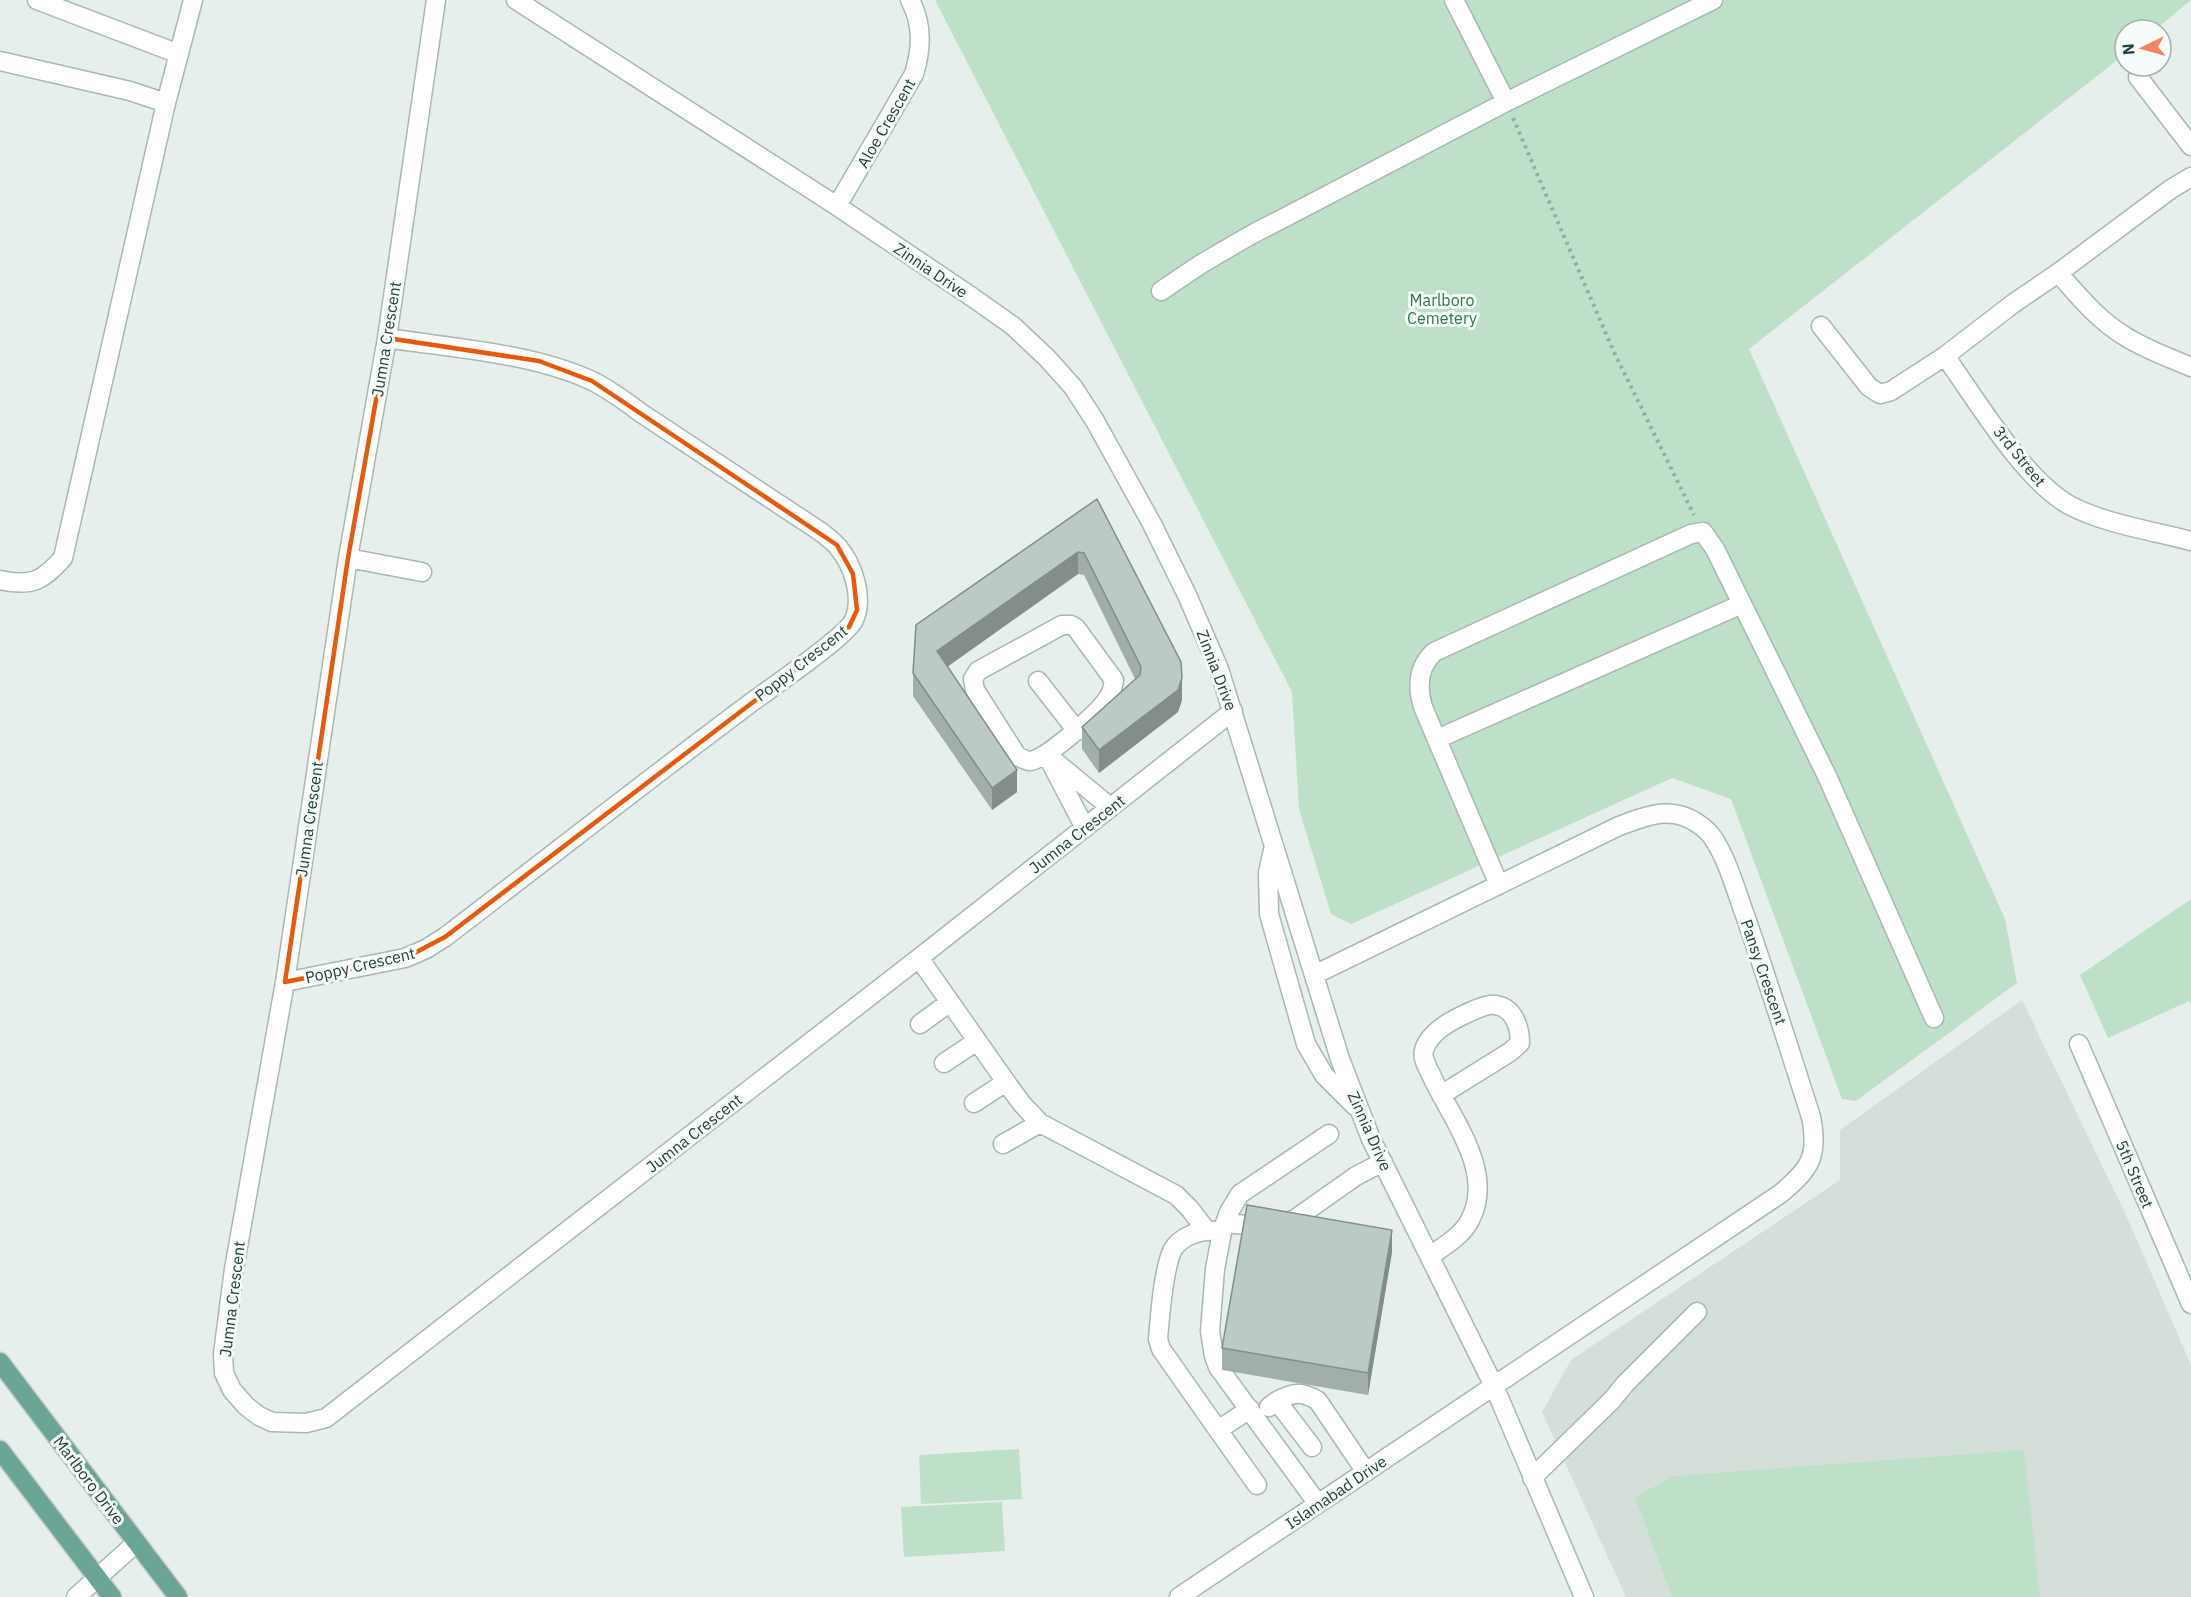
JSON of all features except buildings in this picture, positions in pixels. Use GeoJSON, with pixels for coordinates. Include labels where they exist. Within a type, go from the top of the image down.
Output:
{"type":"FeatureCollection","features":[{"type":"Feature","properties":{"kind":"main road","name":"Marlboro Drive"},"geometry":{"type":"LineString","coordinates":[[0,1362],[178,1597]]}},
{"type":"Feature","properties":{"kind":"main road"},"geometry":{"type":"LineString","coordinates":[[0,1449],[112,1597]]}},
{"type":"Feature","properties":{"kind":"street"},"geometry":{"type":"LineString","coordinates":[[37,0],[76,7],[179,54]]}},
{"type":"Feature","properties":{"kind":"street"},"geometry":{"type":"LineString","coordinates":[[0,580],[11,583],[30,582],[47,576],[63,558],[166,103],[193,0]]}},
{"type":"Feature","properties":{"kind":"street","name":"Jumna Crescent"},"geometry":{"type":"LineString","coordinates":[[436,0],[387,338],[348,558],[285,982],[234,1269],[223,1354],[224,1373],[232,1390],[246,1406],[272,1422],[306,1423],[326,1418],[1233,711]]}},
{"type":"Feature","properties":{"kind":"street","name":"Zinnia Drive"},"geometry":{"type":"LineString","coordinates":[[516,0],[837,207],[1013,326],[1073,387],[1095,421],[1152,524],[1205,636],[1233,711],[1340,1059],[1360,1112],[1494,1386],[1584,1597]]}},
{"type":"Feature","properties":{"kind":"street","name":"Aloe Crescent"},"geometry":{"type":"LineString","coordinates":[[837,207],[914,74],[919,58],[920,29],[917,12],[910,0]]}},
{"type":"Feature","properties":{"kind":"street"},"geometry":{"type":"LineString","coordinates":[[1454,0],[1506,102]]}},
{"type":"Feature","properties":{"kind":"street"},"geometry":{"type":"LineString","coordinates":[[1161,291],[1249,236],[1506,102],[1713,0]]}},
{"type":"Feature","properties":{"kind":"street"},"geometry":{"type":"LineString","coordinates":[[0,61],[130,91],[166,103]]}},
{"type":"Feature","properties":{"kind":"street"},"geometry":{"type":"LineString","coordinates":[[2139,78],[2191,146]]}},
{"type":"Feature","properties":{"kind":"street"},"geometry":{"type":"LineString","coordinates":[[1821,326],[1869,387],[1880,394],[1891,391],[1945,356],[2014,303],[2171,189],[2191,177]]}},
{"type":"Feature","properties":{"kind":"street"},"geometry":{"type":"LineString","coordinates":[[2058,273],[2098,316],[2122,335],[2145,348],[2191,367]]}},
{"type":"Feature","properties":{"kind":"street","name":"Poppy Crescent"},"geometry":{"type":"LineString","coordinates":[[285,982],[405,958],[445,937],[649,779],[820,651],[849,627],[854,620],[856,610],[856,587],[853,573],[837,545],[821,532],[592,381],[539,361],[387,338]]}},
{"type":"Feature","properties":{"kind":"street","name":"3rd Street"},"geometry":{"type":"LineString","coordinates":[[1945,356],[2013,451],[2054,496],[2071,506],[2099,517],[2191,541]]}},
{"type":"Feature","properties":{"kind":"street"},"geometry":{"type":"LineString","coordinates":[[1499,885],[1419,695],[1422,670],[1427,659],[1434,652],[1691,534],[1703,532],[1715,549],[1827,776],[1934,1018]]}},
{"type":"Feature","properties":{"kind":"street"},"geometry":{"type":"LineString","coordinates":[[348,558],[422,572]]}},
{"type":"Feature","properties":{"kind":"street"},"geometry":{"type":"LineString","coordinates":[[1437,739],[1742,604]]}},
{"type":"Feature","properties":{"kind":"street"},"geometry":{"type":"LineString","coordinates":[[1062,625],[1071,625],[1076,628],[1114,680],[1109,698],[1077,731],[1046,754],[1032,761],[1017,756],[975,690],[973,679],[978,671],[1062,625]]}},
{"type":"Feature","properties":{"kind":"street"},"geometry":{"type":"LineString","coordinates":[[1038,681],[1077,731]]}},
{"type":"Feature","properties":{"kind":"street"},"geometry":{"type":"LineString","coordinates":[[1046,754],[1110,807]]}},
{"type":"Feature","properties":{"kind":"street"},"geometry":{"type":"LineString","coordinates":[[1046,754],[1085,828]]}},
{"type":"Feature","properties":{"kind":"street","name":"Pansy Crescent"},"geometry":{"type":"LineString","coordinates":[[1314,975],[1619,826],[1648,815],[1663,812],[1675,813],[1698,823],[1713,838],[1731,876],[1772,993],[1811,1117],[1814,1140],[1812,1162],[1780,1194],[1494,1386]]}},
{"type":"Feature","properties":{"kind":"street"},"geometry":{"type":"LineString","coordinates":[[1274,844],[1268,872],[1269,914],[1306,1044],[1314,1061],[1324,1074],[1360,1112]]}},
{"type":"Feature","properties":{"kind":"street"},"geometry":{"type":"LineString","coordinates":[[919,958],[1022,1104],[1040,1123],[1176,1195],[1190,1209],[1218,1228]]}},
{"type":"Feature","properties":{"kind":"street"},"geometry":{"type":"LineString","coordinates":[[920,1024],[950,1002]]}},
{"type":"Feature","properties":{"kind":"street"},"geometry":{"type":"LineString","coordinates":[[1430,1256],[1455,1238],[1470,1221],[1477,1204],[1478,1187],[1474,1161],[1441,1095],[1423,1057],[1424,1049],[1440,1028],[1482,1007],[1495,1005],[1505,1009],[1516,1020],[1520,1032],[1520,1043],[1510,1052],[1441,1095]]}},
{"type":"Feature","properties":{"kind":"street"},"geometry":{"type":"LineString","coordinates":[[944,1063],[977,1041]]}},
{"type":"Feature","properties":{"kind":"street","name":"5th Street"},"geometry":{"type":"LineString","coordinates":[[2079,1044],[2191,1304]]}},
{"type":"Feature","properties":{"kind":"street"},"geometry":{"type":"LineString","coordinates":[[974,1103],[1006,1082]]}},
{"type":"Feature","properties":{"kind":"street"},"geometry":{"type":"LineString","coordinates":[[1003,1144],[1040,1123]]}},
{"type":"Feature","properties":{"kind":"street"},"geometry":{"type":"LineString","coordinates":[[1318,1504],[1218,1367],[1210,1331],[1218,1228],[1240,1194],[1329,1134]]}},
{"type":"Feature","properties":{"kind":"street"},"geometry":{"type":"LineString","coordinates":[[1257,1485],[1161,1349],[1158,1339],[1167,1270],[1173,1251],[1181,1239],[1218,1228],[1286,1223],[1356,1176],[1383,1162]]}},
{"type":"Feature","properties":{"kind":"street"},"geometry":{"type":"LineString","coordinates":[[1532,1478],[1697,1312]]}},
{"type":"Feature","properties":{"kind":"street","name":"Islamabad Drive"},"geometry":{"type":"LineString","coordinates":[[1179,1597],[1494,1386]]}},
{"type":"Feature","properties":{"kind":"street"},"geometry":{"type":"LineString","coordinates":[[1218,1430],[1296,1392],[1308,1395],[1318,1401],[1365,1472]]}},
{"type":"Feature","properties":{"kind":"street"},"geometry":{"type":"LineString","coordinates":[[1277,1401],[1312,1447]]}},
{"type":"Feature","properties":{"kind":"street"},"geometry":{"type":"LineString","coordinates":[[76,1597],[136,1542]]}},
{"type":"Feature","properties":{"kind":"path"},"geometry":{"type":"LineString","coordinates":[[1506,102],[1613,350],[1703,532]]}},
{"type":"Feature","properties":{"kind":"highlighted area"},"geometry":{"type":"Polygon","coordinates":[[[387,338],[539,361],[592,381],[837,545],[853,574],[857,610],[849,627],[820,651],[445,937],[405,958],[285,982],[348,558],[387,338]]]}},
{"type":"Feature","properties":{"kind":"shaded area"},"geometry":{"type":"Polygon","coordinates":[[[2022,1000],[2126,1215],[2191,1365],[2191,1597],[1626,1597],[1542,1412],[1571,1360],[1840,1180],[1840,1130],[2022,1000]]]}},
{"type":"Feature","properties":{"kind":"green space","name":"Marlboro Cemetery"},"geometry":{"type":"Polygon","coordinates":[[[935,0],[2191,0],[2169,18],[2113,18],[2113,63],[1749,349],[2005,919],[2017,983],[1856,1101],[1842,1099],[1731,799],[1672,778],[1351,924],[1331,914],[1299,809],[1292,692],[935,0]]]}},
{"type":"Feature","properties":{"kind":"green space"},"geometry":{"type":"Polygon","coordinates":[[[2191,899],[2191,1004],[2189,1001],[2108,1038],[2080,975],[2191,899]]]}},
{"type":"Feature","properties":{"kind":"green space"},"geometry":{"type":"Polygon","coordinates":[[[1019,1449],[1022,1499],[921,1504],[919,1455],[1019,1449]]]}},
{"type":"Feature","properties":{"kind":"green space"},"geometry":{"type":"Polygon","coordinates":[[[2024,1450],[2040,1597],[1672,1597],[1635,1497],[1674,1476],[2024,1450]]]}},
{"type":"Feature","properties":{"kind":"green space"},"geometry":{"type":"Polygon","coordinates":[[[1002,1502],[1005,1551],[904,1557],[901,1507],[1002,1502]]]}}]}
